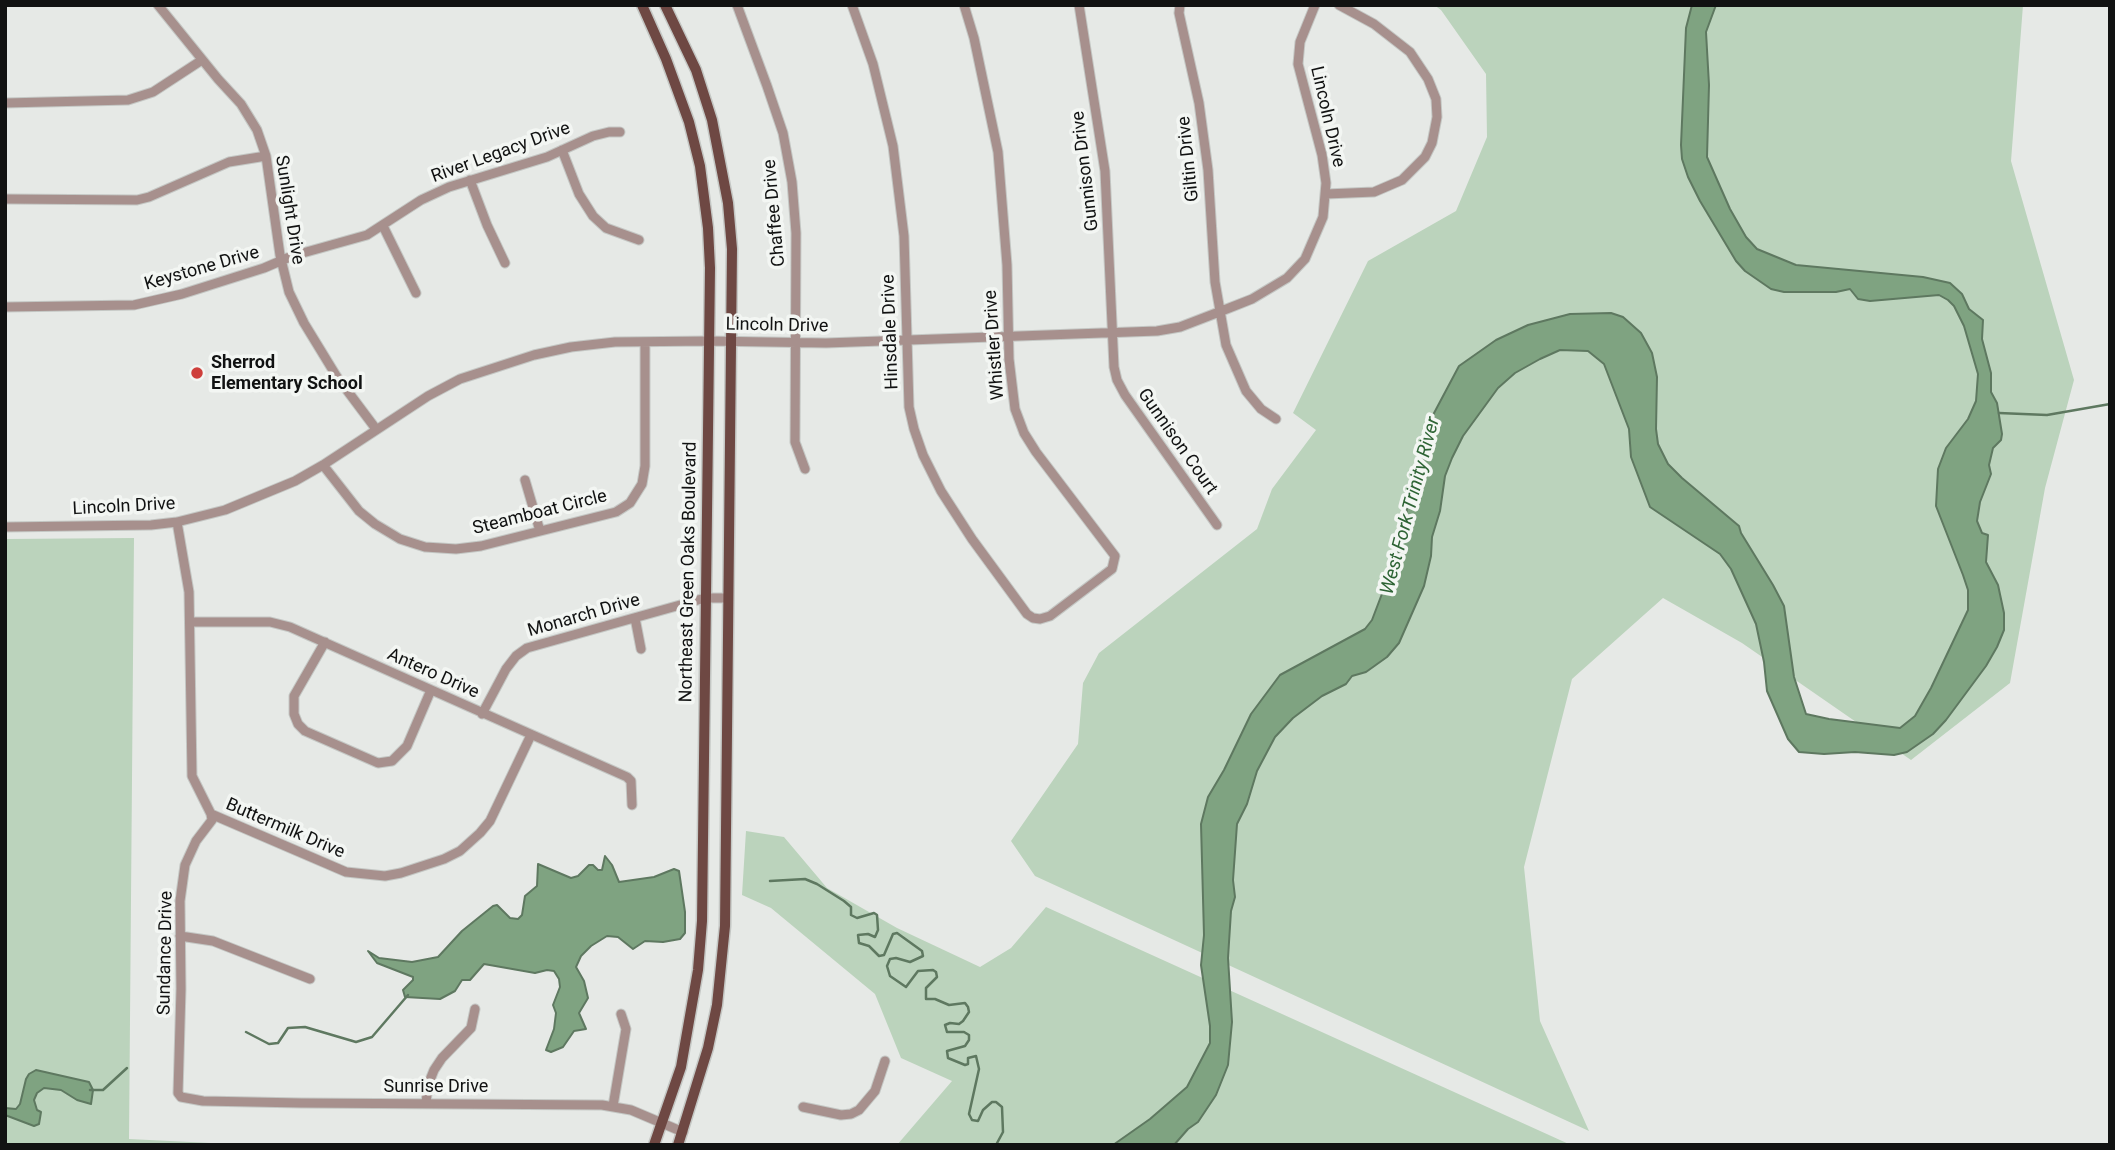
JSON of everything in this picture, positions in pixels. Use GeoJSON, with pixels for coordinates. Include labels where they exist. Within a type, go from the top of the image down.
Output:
{"type":"FeatureCollection","features":[{"type":"Feature","properties":{"kind":"main road","name":"Northeast Green Oaks Boulevard"},"geometry":{"type":"LineString","coordinates":[[642,5],[689,122],[700,166],[708,228],[702,921],[698,970],[681,1067],[654,1145]]}},
{"type":"Feature","properties":{"kind":"main road"},"geometry":{"type":"LineString","coordinates":[[665,5],[695,70],[712,120],[728,202],[732,249],[725,926],[717,1005],[708,1048],[678,1145]]}},
{"type":"Feature","properties":{"kind":"street","name":"Sunlight Drive"},"geometry":{"type":"LineString","coordinates":[[158,5],[241,104],[257,130],[266,156],[281,261],[289,292],[304,323],[337,377],[376,429]]}},
{"type":"Feature","properties":{"kind":"street","name":"Chaffee Drive"},"geometry":{"type":"LineString","coordinates":[[737,5],[779,121],[792,183],[796,233],[795,442],[805,469]]}},
{"type":"Feature","properties":{"kind":"street","name":"Hinsdale Drive"},"geometry":{"type":"LineString","coordinates":[[852,5],[880,88],[893,146],[904,236],[909,407],[923,455],[941,491],[972,539],[1027,614],[1033,618],[1043,618]]}},
{"type":"Feature","properties":{"kind":"street","name":"Whistler Drive"},"geometry":{"type":"LineString","coordinates":[[964,5],[974,38],[998,152],[1005,225],[1013,395],[1024,433],[1115,556],[1112,569],[1050,616],[1043,618]]}},
{"type":"Feature","properties":{"kind":"street","name":"Gunnison Drive"},"geometry":{"type":"LineString","coordinates":[[1079,5],[1105,171],[1113,334]]}},
{"type":"Feature","properties":{"kind":"street","name":"Giltin Drive"},"geometry":{"type":"LineString","coordinates":[[1180,5],[1179,13],[1201,116],[1219,312],[1226,345],[1246,391],[1261,409],[1276,419]]}},
{"type":"Feature","properties":{"kind":"street","name":"Lincoln Drive"},"geometry":{"type":"LineString","coordinates":[[5,527],[122,527],[177,522],[246,502],[295,481],[323,465],[428,396],[460,379],[571,346],[709,341],[907,341],[1113,334],[1181,327],[1219,312],[1276,287],[1305,259],[1319,229],[1326,194],[1322,155],[1298,64],[1300,43],[1315,5]]}},
{"type":"Feature","properties":{"kind":"street"},"geometry":{"type":"LineString","coordinates":[[1326,194],[1374,192],[1402,180],[1425,157],[1432,144],[1437,117],[1436,99],[1428,79],[1410,52],[1374,24],[1339,5]]}},
{"type":"Feature","properties":{"kind":"street"},"geometry":{"type":"LineString","coordinates":[[5,103],[128,100],[153,92],[202,60]]}},
{"type":"Feature","properties":{"kind":"street","name":"River Legacy Drive"},"geometry":{"type":"LineString","coordinates":[[281,261],[367,235],[421,200],[470,180],[547,157],[593,136],[620,132]]}},
{"type":"Feature","properties":{"kind":"street"},"geometry":{"type":"LineString","coordinates":[[562,150],[579,194],[593,216],[606,228],[639,240]]}},
{"type":"Feature","properties":{"kind":"street"},"geometry":{"type":"LineString","coordinates":[[5,199],[137,200],[238,159],[266,156]]}},
{"type":"Feature","properties":{"kind":"street"},"geometry":{"type":"LineString","coordinates":[[470,180],[505,263]]}},
{"type":"Feature","properties":{"kind":"street"},"geometry":{"type":"LineString","coordinates":[[383,226],[416,293]]}},
{"type":"Feature","properties":{"kind":"street","name":"Keystone Drive"},"geometry":{"type":"LineString","coordinates":[[5,307],[134,305],[182,294],[281,261]]}},
{"type":"Feature","properties":{"kind":"street","name":"Gunnison Court"},"geometry":{"type":"LineString","coordinates":[[1113,334],[1114,367],[1125,395],[1217,525]]}},
{"type":"Feature","properties":{"kind":"street","name":"Steamboat Circle"},"geometry":{"type":"LineString","coordinates":[[323,465],[359,511],[375,524],[400,539],[425,547],[456,549],[481,546],[616,512],[630,503],[639,492],[645,466],[645,342]]}},
{"type":"Feature","properties":{"kind":"street"},"geometry":{"type":"LineString","coordinates":[[525,480],[540,531]]}},
{"type":"Feature","properties":{"kind":"street","name":"Buttermilk Drive"},"geometry":{"type":"LineString","coordinates":[[177,522],[189,592],[191,622],[192,776],[211,814],[346,872],[385,876],[401,873],[444,859],[480,833],[490,821],[531,735]]}},
{"type":"Feature","properties":{"kind":"street","name":"Monarch Drive"},"geometry":{"type":"LineString","coordinates":[[482,714],[506,669],[527,648],[705,598],[727,598]]}},
{"type":"Feature","properties":{"kind":"street"},"geometry":{"type":"LineString","coordinates":[[635,618],[641,649]]}},
{"type":"Feature","properties":{"kind":"street","name":"Antero Drive"},"geometry":{"type":"LineString","coordinates":[[191,622],[270,622],[290,627],[626,776],[631,781],[632,804]]}},
{"type":"Feature","properties":{"kind":"street"},"geometry":{"type":"LineString","coordinates":[[325,642],[293,696],[294,714],[305,731],[378,763],[392,761],[407,746],[431,691]]}},
{"type":"Feature","properties":{"kind":"street","name":"Sundance Drive"},"geometry":{"type":"LineString","coordinates":[[183,1098],[178,1093],[180,901],[185,865],[196,841],[212,820],[211,814]]}},
{"type":"Feature","properties":{"kind":"street"},"geometry":{"type":"LineString","coordinates":[[180,936],[213,941],[310,979]]}},
{"type":"Feature","properties":{"kind":"street"},"geometry":{"type":"LineString","coordinates":[[426,1103],[428,1084],[434,1070],[471,1028],[475,1009]]}},
{"type":"Feature","properties":{"kind":"street"},"geometry":{"type":"LineString","coordinates":[[613,1106],[626,1029],[621,1014]]}},
{"type":"Feature","properties":{"kind":"street"},"geometry":{"type":"LineString","coordinates":[[803,1107],[841,1115],[859,1110],[875,1091],[885,1060]]}},
{"type":"Feature","properties":{"kind":"street","name":"Sunrise Drive"},"geometry":{"type":"LineString","coordinates":[[183,1098],[289,1103],[613,1106],[631,1110],[684,1132]]}},
{"type":"Feature","properties":{"kind":"shaded area"},"geometry":{"type":"Polygon","coordinates":[[[1434,5],[2023,5],[2011,161],[2074,380],[2045,488],[2010,683],[1911,760],[1742,643],[1663,598],[1572,679],[1524,867],[1540,1021],[1589,1131],[1035,876],[1011,841],[1078,744],[1083,683],[1099,653],[1257,529],[1272,489],[1316,430],[1293,413],[1368,261],[1456,211],[1487,137],[1486,74],[1441,10],[1434,5]]]}},
{"type":"Feature","properties":{"kind":"shaded area"},"geometry":{"type":"Polygon","coordinates":[[[134,538],[129,1139],[252,1145],[5,1145],[5,539],[134,538]]]}},
{"type":"Feature","properties":{"kind":"shaded area"},"geometry":{"type":"Polygon","coordinates":[[[746,831],[784,837],[827,888],[897,928],[980,967],[1011,948],[1046,907],[1571,1145],[897,1145],[952,1081],[901,1058],[875,994],[771,908],[742,895],[746,831]]]}},
{"type":"Feature","properties":{"kind":"water","name":"West Fork Trinity River"},"geometry":{"type":"Polygon","coordinates":[[[1692,5],[1716,5],[1706,32],[1709,85],[1707,157],[1730,209],[1746,237],[1757,249],[1796,265],[1923,277],[1950,283],[1962,294],[1969,309],[1983,320],[1982,339],[1991,373],[1991,392],[1997,403],[2002,434],[2001,440],[1993,448],[1989,465],[1991,474],[1980,502],[1977,521],[1982,533],[1988,535],[1986,562],[1998,585],[2004,613],[2004,630],[1997,647],[1946,720],[1933,734],[1907,752],[1894,755],[1799,752],[1788,739],[1767,691],[1756,624],[1731,569],[1720,554],[1650,507],[1631,457],[1629,429],[1604,364],[1588,351],[1560,350],[1515,373],[1498,388],[1463,436],[1452,458],[1445,476],[1424,586],[1399,643],[1387,657],[1366,672],[1352,676],[1346,684],[1322,696],[1293,718],[1275,737],[1257,771],[1247,804],[1237,824],[1233,880],[1235,897],[1231,911],[1228,958],[1232,1022],[1228,1065],[1216,1095],[1198,1122],[1174,1145],[1113,1145],[1150,1119],[1187,1087],[1210,1043],[1201,965],[1204,935],[1201,824],[1208,797],[1251,714],[1280,675],[1365,629],[1372,620],[1404,536],[1409,490],[1433,415],[1459,366],[1496,340],[1528,325],[1570,314],[1611,313],[1623,317],[1641,333],[1652,353],[1657,377],[1658,444],[1668,464],[1739,526],[1773,585],[1784,606],[1794,677],[1806,714],[1900,728],[1915,716],[1931,688],[1968,610],[1968,590],[1936,506],[1938,469],[1946,448],[1968,419],[1976,401],[1978,374],[1964,326],[1954,306],[1939,295],[1870,301],[1858,299],[1850,289],[1836,292],[1784,292],[1771,289],[1745,271],[1736,261],[1700,201],[1682,159],[1686,28],[1692,5]]]}},
{"type":"Feature","properties":{"kind":"water"},"geometry":{"type":"Polygon","coordinates":[[[605,856],[619,882],[654,877],[674,869],[679,871],[685,933],[680,939],[645,941],[633,949],[618,937],[607,936],[591,946],[581,956],[576,967],[584,981],[588,998],[579,1013],[586,1029],[574,1031],[563,1047],[551,1052],[546,1050],[554,1029],[556,1013],[553,1005],[560,987],[554,971],[535,973],[484,964],[470,980],[462,980],[455,991],[440,999],[405,997],[403,990],[413,977],[377,963],[368,951],[379,958],[412,962],[438,957],[462,931],[493,906],[497,905],[510,918],[518,919],[522,915],[525,896],[537,886],[538,864],[571,878],[578,876],[589,865],[602,870],[605,856]]]}},
{"type":"Feature","properties":{"kind":"water"},"geometry":{"type":"Polygon","coordinates":[[[36,1070],[89,1082],[93,1090],[91,1104],[77,1100],[61,1090],[44,1088],[37,1093],[34,1100],[37,1110],[41,1112],[39,1124],[34,1126],[5,1115],[5,1108],[16,1109],[20,1104],[26,1079],[36,1070]]]}},
{"type":"Feature","properties":{"kind":"waterway"},"geometry":{"type":"LineString","coordinates":[[1999,413],[2047,415],[2110,404]]}},
{"type":"Feature","properties":{"kind":"waterway"},"geometry":{"type":"LineString","coordinates":[[770,881],[805,879],[844,901],[851,907],[851,915],[857,918],[874,913],[877,915],[878,930],[875,937],[868,934],[858,935],[859,943],[869,946],[879,956],[884,955],[893,934],[897,933],[922,951],[923,956],[910,962],[890,959],[887,966],[890,976],[906,987],[918,971],[933,970],[937,977],[926,988],[926,999],[935,999],[949,1005],[965,1003],[968,1007],[969,1012],[963,1021],[945,1025],[947,1032],[964,1032],[969,1035],[965,1046],[947,1051],[948,1058],[965,1065],[968,1064],[968,1058],[976,1056],[979,1069],[969,1114],[972,1120],[978,1121],[983,1110],[992,1102],[1002,1107],[1003,1132],[996,1145]]}},
{"type":"Feature","properties":{"kind":"waterway"},"geometry":{"type":"LineString","coordinates":[[246,1032],[269,1044],[278,1043],[288,1028],[305,1027],[356,1042],[372,1037],[408,995]]}},
{"type":"Feature","properties":{"kind":"waterway"},"geometry":{"type":"LineString","coordinates":[[90,1090],[103,1090],[127,1068]]}},
{"type":"Feature","properties":{"kind":"place","name":"Sherrod Elementary School"},"geometry":{"type":"Point","coordinates":[197,373]}}]}
